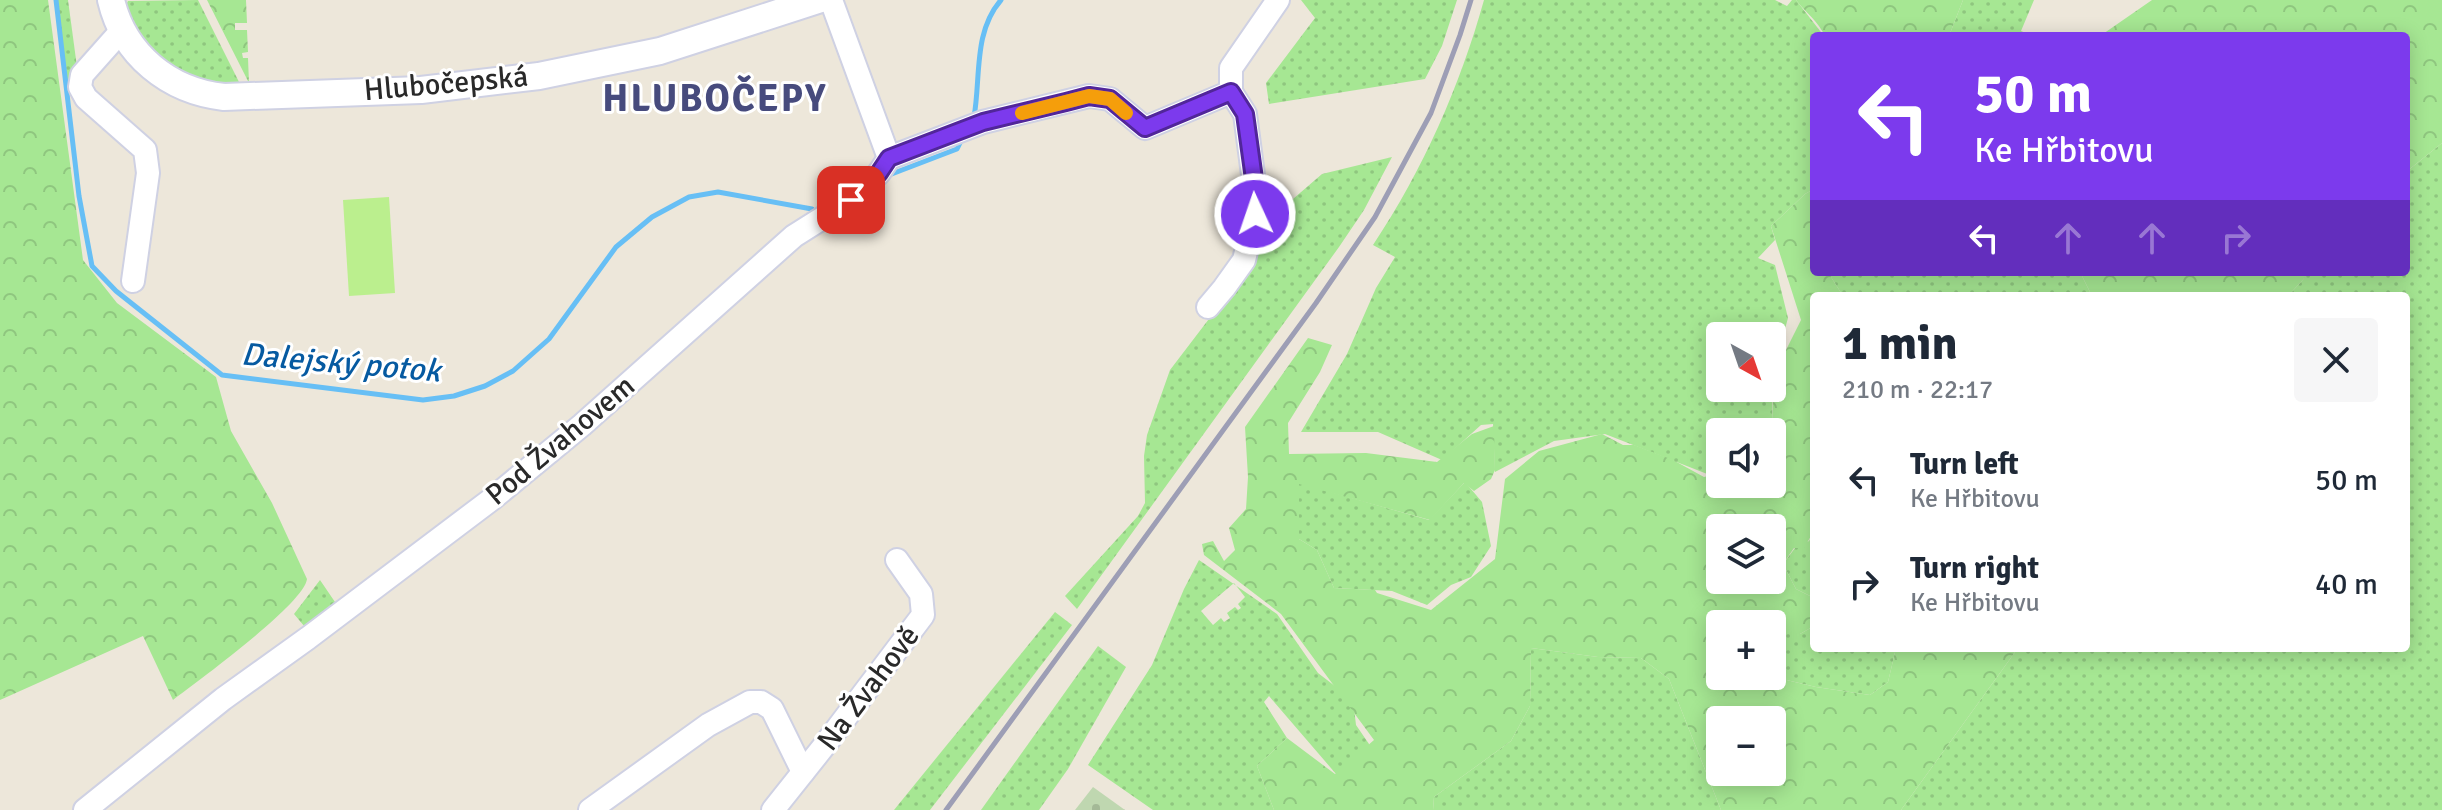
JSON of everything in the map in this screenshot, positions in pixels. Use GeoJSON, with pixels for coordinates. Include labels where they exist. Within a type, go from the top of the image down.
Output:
{"type":"FeatureCollection","features":[{"type":"Feature","properties":{"kind":"street","name":"Hlubočepská"},"geometry":{"type":"LineString","coordinates":[[111,0],[131,45],[154,71],[175,84],[205,95],[244,97],[421,90],[539,76],[634,57],[818,0]]}},
{"type":"Feature","properties":{"kind":"street"},"geometry":{"type":"LineString","coordinates":[[831,0],[889,158],[974,126],[1089,96],[1110,99],[1145,128],[1231,92]]}},
{"type":"Feature","properties":{"kind":"street"},"geometry":{"type":"LineString","coordinates":[[1208,307],[1244,260],[1257,205],[1245,114],[1231,92],[1231,68],[1278,0]]}},
{"type":"Feature","properties":{"kind":"street"},"geometry":{"type":"LineString","coordinates":[[122,30],[82,75],[80,87],[86,98],[145,150],[148,173],[133,281]]}},
{"type":"Feature","properties":{"kind":"street","name":"Pod Žvahovem"},"geometry":{"type":"LineString","coordinates":[[85,810],[223,699],[492,499],[582,425],[794,236],[851,200],[879,173],[889,158]]}},
{"type":"Feature","properties":{"kind":"street","name":"Na Žvahově"},"geometry":{"type":"LineString","coordinates":[[773,810],[923,615],[921,594],[897,560]]}},
{"type":"Feature","properties":{"kind":"street"},"geometry":{"type":"LineString","coordinates":[[590,810],[708,725],[750,702],[761,702],[772,709],[803,772]]}},
{"type":"Feature","properties":{"kind":"green space"},"geometry":{"type":"Polygon","coordinates":[[[0,0],[48,0],[83,260],[117,303],[216,377],[231,431],[272,503],[307,579],[301,591],[270,623],[173,700],[143,636],[0,700],[0,0]]]}},
{"type":"Feature","properties":{"kind":"green space"},"geometry":{"type":"Polygon","coordinates":[[[57,0],[68,0],[77,67],[75,91],[67,92],[57,0]]]}},
{"type":"Feature","properties":{"kind":"green space"},"geometry":{"type":"Polygon","coordinates":[[[198,0],[242,88],[211,86],[166,66],[139,39],[125,7],[128,1],[198,0]]]}},
{"type":"Feature","properties":{"kind":"green space"},"geometry":{"type":"Polygon","coordinates":[[[207,0],[246,0],[247,23],[235,23],[235,30],[247,30],[248,52],[242,53],[243,58],[248,58],[249,83],[207,0]]]}},
{"type":"Feature","properties":{"kind":"green space"},"geometry":{"type":"Polygon","coordinates":[[[1301,0],[1457,0],[1442,46],[1425,79],[1269,104],[1266,83],[1315,18],[1301,0]]]}},
{"type":"Feature","properties":{"kind":"green space"},"geometry":{"type":"Polygon","coordinates":[[[1484,0],[1775,0],[1787,6],[1796,0],[1821,32],[1810,32],[1810,191],[1771,226],[1775,240],[1758,258],[1775,265],[1788,318],[1786,325],[1786,322],[1706,322],[1706,402],[1773,402],[1772,418],[1706,418],[1706,474],[1605,434],[1554,441],[1495,472],[1493,424],[1481,425],[1442,460],[1378,432],[1301,432],[1347,354],[1376,288],[1395,257],[1373,245],[1424,157],[1452,96],[1484,0]]]}},
{"type":"Feature","properties":{"kind":"green space"},"geometry":{"type":"Polygon","coordinates":[[[1796,0],[1963,0],[1951,32],[1822,32],[1796,0]]]}},
{"type":"Feature","properties":{"kind":"green space"},"geometry":{"type":"Polygon","coordinates":[[[1963,0],[2034,0],[2021,31],[2023,32],[1951,32],[1963,0]]]}},
{"type":"Feature","properties":{"kind":"green space"},"geometry":{"type":"Polygon","coordinates":[[[2152,0],[2442,0],[2442,143],[2410,169],[2410,32],[2106,32],[2152,0]]]}},
{"type":"Feature","properties":{"kind":"green space"},"geometry":{"type":"Polygon","coordinates":[[[2442,143],[2442,810],[1901,810],[2015,652],[2410,652],[2410,292],[2292,292],[2306,276],[2410,276],[2410,169],[2442,143]]]}},
{"type":"Feature","properties":{"kind":"green space"},"geometry":{"type":"Polygon","coordinates":[[[1392,157],[1364,210],[1339,247],[1077,609],[1065,596],[1138,516],[1145,503],[1147,435],[1170,370],[1257,256],[1272,208],[1286,205],[1322,174],[1392,157]]]}},
{"type":"Feature","properties":{"kind":"green space"},"geometry":{"type":"Polygon","coordinates":[[[1810,191],[1810,276],[1831,276],[1840,292],[1810,292],[1810,538],[1804,548],[1794,548],[1786,560],[1786,514],[1706,514],[1706,594],[1786,594],[1786,570],[1796,589],[1810,596],[1810,628],[1800,634],[1786,634],[1786,610],[1706,610],[1706,690],[1786,690],[1786,680],[1870,695],[1888,682],[1895,652],[2015,652],[1901,810],[1721,810],[1711,786],[1786,786],[1786,706],[1706,706],[1706,772],[1669,679],[1641,658],[1598,657],[1531,648],[1530,706],[1511,741],[1434,797],[1433,810],[1274,810],[1257,766],[1287,738],[1335,774],[1374,740],[1281,614],[1204,555],[1202,544],[1213,541],[1224,561],[1235,550],[1229,528],[1246,509],[1245,427],[1308,338],[1332,345],[1320,372],[1288,423],[1289,454],[1366,453],[1437,462],[1472,434],[1494,426],[1495,470],[1491,479],[1474,491],[1464,483],[1430,520],[1299,484],[1299,539],[1317,550],[1334,588],[1375,590],[1431,610],[1495,559],[1505,479],[1539,451],[1602,434],[1623,445],[1634,445],[1673,460],[1706,476],[1706,498],[1786,498],[1786,418],[1772,418],[1773,402],[1786,402],[1786,350],[1801,320],[1771,226],[1810,191]]]}},
{"type":"Feature","properties":{"kind":"green space"},"geometry":{"type":"Polygon","coordinates":[[[389,197],[395,293],[349,296],[343,200],[389,197]]]}},
{"type":"Feature","properties":{"kind":"green space"},"geometry":{"type":"Polygon","coordinates":[[[2082,276],[2090,292],[1840,292],[1831,277],[2082,276]]]}},
{"type":"Feature","properties":{"kind":"green space"},"geometry":{"type":"Polygon","coordinates":[[[2082,276],[2306,276],[2292,292],[2090,292],[2082,276]]]}},
{"type":"Feature","properties":{"kind":"green space"},"geometry":{"type":"Polygon","coordinates":[[[1465,482],[1482,502],[1491,546],[1471,577],[1451,585],[1427,605],[1392,591],[1334,588],[1317,550],[1299,539],[1299,483],[1429,520],[1465,482]]]}},
{"type":"Feature","properties":{"kind":"green space"},"geometry":{"type":"Polygon","coordinates":[[[1810,539],[1810,596],[1796,589],[1786,570],[1786,560],[1795,548],[1810,539]]]}},
{"type":"Feature","properties":{"kind":"green space"},"geometry":{"type":"Polygon","coordinates":[[[1199,560],[1233,584],[1201,611],[1213,625],[1221,618],[1224,622],[1230,618],[1227,613],[1235,607],[1238,610],[1241,608],[1238,604],[1245,597],[1236,586],[1277,614],[1318,673],[1353,700],[1356,725],[1369,744],[1367,810],[1269,696],[1264,702],[1287,738],[1257,766],[1274,810],[1153,810],[1088,765],[1152,665],[1199,560]]]}},
{"type":"Feature","properties":{"kind":"green space"},"geometry":{"type":"Polygon","coordinates":[[[320,580],[335,602],[339,602],[310,633],[294,614],[320,580]]]}},
{"type":"Feature","properties":{"kind":"green space"},"geometry":{"type":"Polygon","coordinates":[[[1055,612],[1072,625],[930,810],[894,810],[1055,612]]]}},
{"type":"Feature","properties":{"kind":"green space"},"geometry":{"type":"Polygon","coordinates":[[[1810,628],[1810,652],[1895,652],[1888,682],[1870,695],[1786,680],[1786,634],[1800,634],[1810,628]]]}},
{"type":"Feature","properties":{"kind":"green space"},"geometry":{"type":"Polygon","coordinates":[[[1098,646],[1126,667],[1068,769],[1039,810],[981,810],[1098,646]]]}},
{"type":"Feature","properties":{"kind":"green space"},"geometry":{"type":"Polygon","coordinates":[[[1531,648],[1598,657],[1641,658],[1669,679],[1706,772],[1706,786],[1711,786],[1721,810],[1433,810],[1434,797],[1511,741],[1530,706],[1531,648]]]}},
{"type":"Feature","properties":{"kind":"green space"},"geometry":{"type":"Polygon","coordinates":[[[1093,787],[1125,810],[1075,810],[1093,787]]]}},
{"type":"Feature","properties":{"kind":"waterway","name":"Dalejský potok"},"geometry":{"type":"LineString","coordinates":[[56,0],[79,196],[92,266],[116,291],[222,375],[423,400],[454,396],[485,386],[513,371],[549,339],[616,247],[652,217],[689,197],[718,192],[812,209]]}},
{"type":"Feature","properties":{"kind":"waterway","name":"Dalejský potok"},"geometry":{"type":"LineString","coordinates":[[974,117],[982,41],[992,13],[1001,0]]}},
{"type":"Feature","properties":{"kind":"waterway","name":"Dalejský potok"},"geometry":{"type":"LineString","coordinates":[[889,175],[957,149],[963,137]]}},
{"type":"Feature","properties":{"kind":"railway"},"geometry":{"type":"LineString","coordinates":[[946,810],[1316,303],[1375,217],[1431,113],[1471,0]]}},
{"type":"Feature","properties":{"kind":"slow traffic"},"geometry":{"type":"LineString","coordinates":[[1022,113],[1089,96],[1110,99],[1126,113]]}},
{"type":"Feature","properties":{"kind":"district","name":"HLUBOČEPY"},"geometry":{"type":"Point","coordinates":[715,98]}},
{"type":"Feature","properties":{"kind":"route"},"geometry":{"type":"LineString","coordinates":[[851,200],[879,173],[889,158],[983,122],[1089,96],[1110,99],[1145,128],[1231,92],[1245,114],[1257,205],[1255,214]]}}]}
